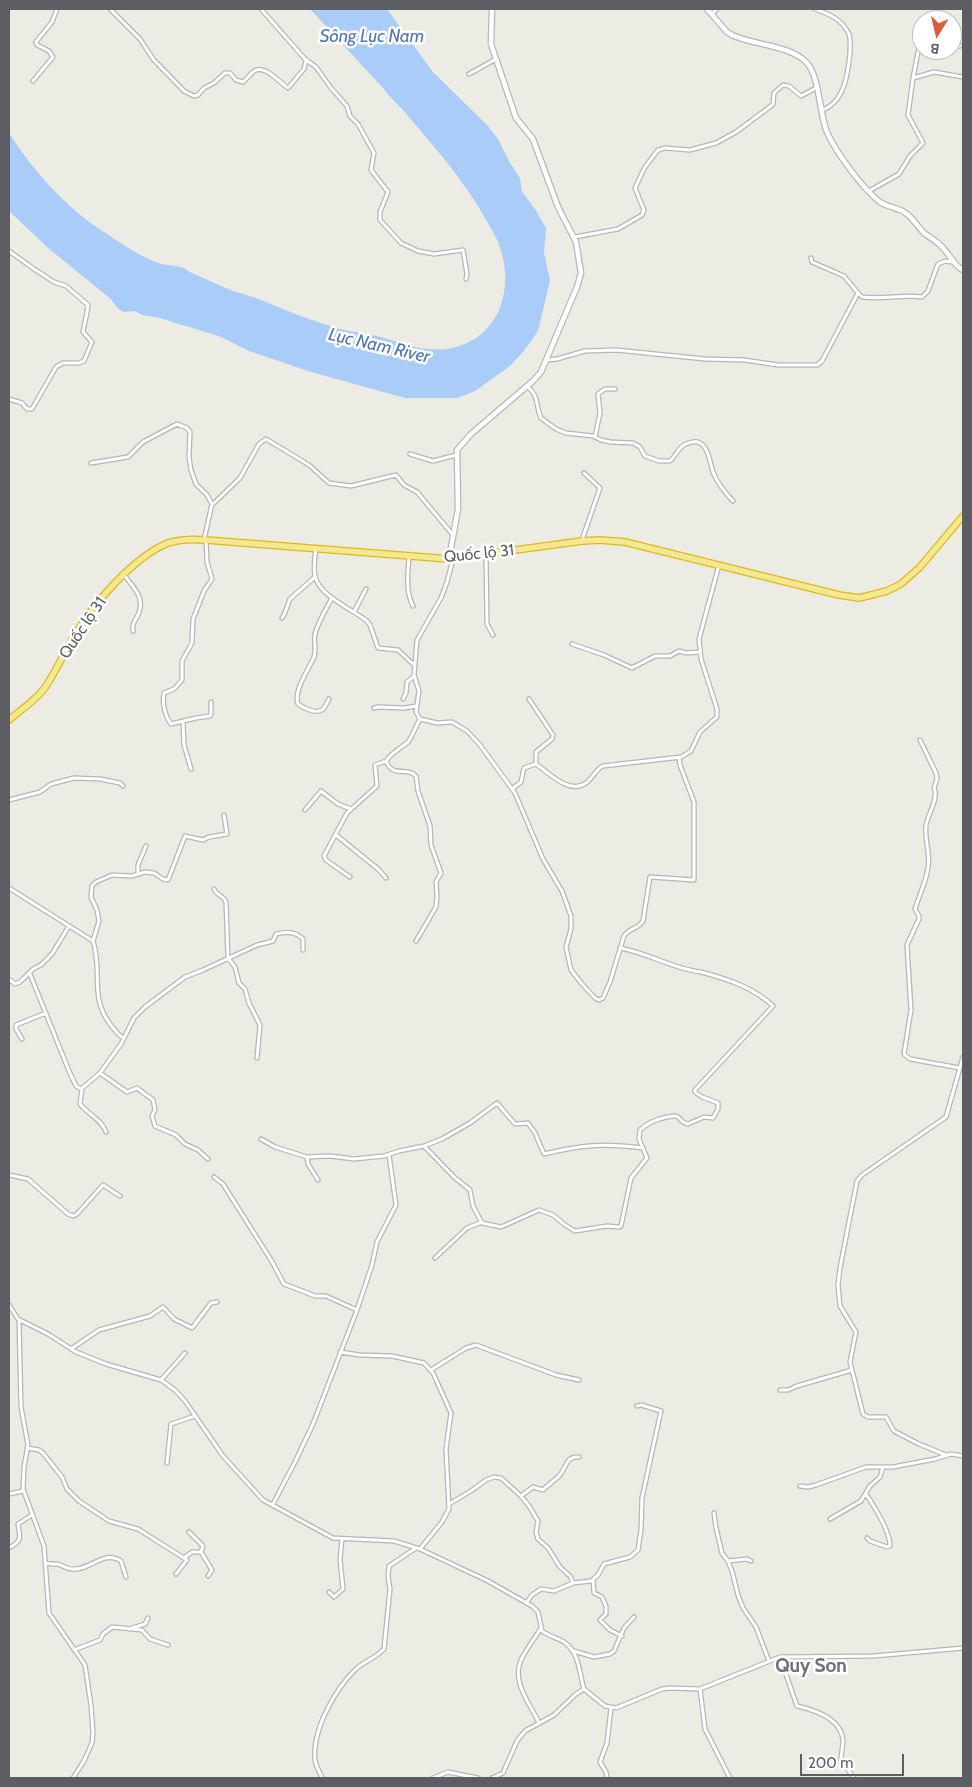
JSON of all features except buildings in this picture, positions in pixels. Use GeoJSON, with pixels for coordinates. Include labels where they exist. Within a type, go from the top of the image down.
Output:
{"type":"FeatureCollection","features":[{"type":"Feature","properties":{"kind":"highway","name":"Quốc lộ 31"},"geometry":{"type":"LineString","coordinates":[[9,720],[44,689],[90,613],[124,575],[143,558],[169,543],[205,540],[451,559],[600,540],[621,542],[859,598],[874,596],[901,584],[920,567],[963,516]]}},
{"type":"Feature","properties":{"kind":"street"},"geometry":{"type":"LineString","coordinates":[[32,80],[53,57],[49,51],[36,45],[36,42],[52,22],[57,9]]}},
{"type":"Feature","properties":{"kind":"street"},"geometry":{"type":"LineString","coordinates":[[110,9],[140,40],[153,59],[184,91],[192,96],[196,96],[204,88],[214,84],[224,73],[230,73],[236,80],[243,82],[259,69],[267,72],[288,88],[304,69],[306,61]]}},
{"type":"Feature","properties":{"kind":"street"},"geometry":{"type":"LineString","coordinates":[[261,9],[306,61],[316,67],[347,106],[350,116],[358,124],[374,153],[372,170],[388,192],[380,212],[380,220],[401,243],[418,251],[434,254],[463,250],[467,274],[466,279]]}},
{"type":"Feature","properties":{"kind":"street"},"geometry":{"type":"LineString","coordinates":[[420,720],[417,714],[419,691],[414,675],[417,640],[441,598],[451,559],[459,505],[456,455],[459,446],[541,372],[580,280],[581,265],[575,237],[558,208],[533,139],[516,118],[496,59],[490,39],[492,9]]}},
{"type":"Feature","properties":{"kind":"street"},"geometry":{"type":"LineString","coordinates":[[706,9],[732,35],[770,45],[803,59],[811,70],[826,130],[842,157],[869,191],[884,205],[905,212],[924,233],[942,246],[953,262]]}},
{"type":"Feature","properties":{"kind":"street"},"geometry":{"type":"LineString","coordinates":[[712,14],[717,9]]}},
{"type":"Feature","properties":{"kind":"street"},"geometry":{"type":"LineString","coordinates":[[815,9],[836,17],[849,34],[850,44],[846,82],[831,106],[822,110]]}},
{"type":"Feature","properties":{"kind":"street"},"geometry":{"type":"LineString","coordinates":[[469,74],[496,59]]}},
{"type":"Feature","properties":{"kind":"street"},"geometry":{"type":"LineString","coordinates":[[869,191],[899,174],[910,156],[923,142],[908,115],[916,60]]}},
{"type":"Feature","properties":{"kind":"street"},"geometry":{"type":"LineString","coordinates":[[913,78],[934,72],[963,77]]}},
{"type":"Feature","properties":{"kind":"street"},"geometry":{"type":"LineString","coordinates":[[575,237],[618,230],[642,215],[644,210],[635,188],[645,167],[658,150],[665,148],[699,148],[723,140],[771,106],[774,92],[783,85],[789,86],[801,96],[816,88]]}},
{"type":"Feature","properties":{"kind":"street"},"geometry":{"type":"LineString","coordinates":[[9,251],[54,282],[66,286],[88,305],[82,332],[92,342],[83,362],[63,363],[56,367],[32,409],[27,409],[20,402],[9,399]]}},
{"type":"Feature","properties":{"kind":"street"},"geometry":{"type":"LineString","coordinates":[[811,258],[812,262],[844,276],[862,297],[880,299],[908,296],[922,297],[928,291],[938,264],[945,260],[953,262],[963,270]]}},
{"type":"Feature","properties":{"kind":"street"},"geometry":{"type":"LineString","coordinates":[[547,360],[585,351],[616,350],[704,359],[744,360],[778,365],[815,366],[822,361],[858,293]]}},
{"type":"Feature","properties":{"kind":"street"},"geometry":{"type":"LineString","coordinates":[[527,386],[533,391],[538,402],[540,415],[547,423],[566,433],[595,437],[604,441],[633,444],[640,447],[645,456],[660,461],[670,461],[684,444],[697,443],[707,449],[714,474],[724,491],[733,501]]}},
{"type":"Feature","properties":{"kind":"street"},"geometry":{"type":"LineString","coordinates":[[595,437],[599,418],[598,394],[605,389],[615,389]]}},
{"type":"Feature","properties":{"kind":"street"},"geometry":{"type":"LineString","coordinates":[[91,463],[128,457],[145,440],[177,424],[187,428],[190,432],[189,461],[194,479],[207,495],[212,505]]}},
{"type":"Feature","properties":{"kind":"street"},"geometry":{"type":"LineString","coordinates":[[211,702],[210,716],[170,724],[164,708],[163,696],[164,693],[174,689],[182,680],[182,661],[192,643],[194,615],[204,591],[212,579],[207,562],[205,540],[212,505],[240,478],[261,442],[266,439],[310,465],[331,484],[351,486],[396,475],[404,485],[419,495],[453,536]]}},
{"type":"Feature","properties":{"kind":"street"},"geometry":{"type":"LineString","coordinates":[[410,454],[433,461],[456,455]]}},
{"type":"Feature","properties":{"kind":"street"},"geometry":{"type":"LineString","coordinates":[[582,541],[600,488],[584,473]]}},
{"type":"Feature","properties":{"kind":"street"},"geometry":{"type":"LineString","coordinates":[[316,548],[315,577],[320,586],[332,598],[368,623],[378,648],[398,650],[414,665]]}},
{"type":"Feature","properties":{"kind":"street"},"geometry":{"type":"LineString","coordinates":[[486,555],[488,624],[493,635]]}},
{"type":"Feature","properties":{"kind":"street"},"geometry":{"type":"LineString","coordinates":[[409,556],[407,575],[408,596],[413,606]]}},
{"type":"Feature","properties":{"kind":"street"},"geometry":{"type":"LineString","coordinates":[[536,764],[563,784],[576,786],[586,783],[598,768],[604,766],[679,757],[691,750],[700,732],[717,717],[717,709],[699,652],[703,623],[719,565]]}},
{"type":"Feature","properties":{"kind":"street"},"geometry":{"type":"LineString","coordinates":[[124,575],[138,592],[141,599],[140,610],[133,625],[133,631]]}},
{"type":"Feature","properties":{"kind":"street"},"geometry":{"type":"LineString","coordinates":[[282,618],[290,599],[315,577]]}},
{"type":"Feature","properties":{"kind":"street"},"geometry":{"type":"LineString","coordinates":[[354,612],[366,589]]}},
{"type":"Feature","properties":{"kind":"street"},"geometry":{"type":"LineString","coordinates":[[329,699],[323,709],[319,710],[304,708],[298,704],[297,699],[315,652],[314,638],[316,630],[332,598]]}},
{"type":"Feature","properties":{"kind":"street"},"geometry":{"type":"LineString","coordinates":[[572,644],[604,655],[632,668],[655,656],[672,656],[679,651],[699,652]]}},
{"type":"Feature","properties":{"kind":"street"},"geometry":{"type":"LineString","coordinates":[[403,699],[406,693],[407,682],[414,675]]}},
{"type":"Feature","properties":{"kind":"street"},"geometry":{"type":"LineString","coordinates":[[529,699],[553,735],[552,739],[536,752],[536,764]]}},
{"type":"Feature","properties":{"kind":"street"},"geometry":{"type":"LineString","coordinates":[[374,708],[417,706]]}},
{"type":"Feature","properties":{"kind":"street"},"geometry":{"type":"LineString","coordinates":[[420,720],[437,723],[452,722],[465,729],[480,745],[512,789],[529,824],[544,863],[562,891],[571,916],[571,931],[566,947],[571,970],[597,999],[601,1000],[610,982],[622,941],[627,932],[640,926],[643,921],[650,877],[694,880],[694,802],[679,757]]}},
{"type":"Feature","properties":{"kind":"street"},"geometry":{"type":"LineString","coordinates":[[350,877],[336,868],[325,857],[326,853],[343,820],[351,809],[376,787],[378,782],[375,765],[386,761],[394,752],[410,740],[420,720]]}},
{"type":"Feature","properties":{"kind":"street"},"geometry":{"type":"LineString","coordinates":[[183,722],[184,745],[191,769]]}},
{"type":"Feature","properties":{"kind":"street"},"geometry":{"type":"LineString","coordinates":[[920,740],[936,772],[937,779],[934,788],[936,791],[935,797],[926,822],[925,837],[929,858],[928,869],[915,909],[919,919],[907,945],[910,1010],[904,1054],[910,1059],[960,1068]]}},
{"type":"Feature","properties":{"kind":"street"},"geometry":{"type":"LineString","coordinates":[[386,761],[396,771],[412,772],[416,776],[418,791],[430,826],[431,845],[440,870],[440,876],[436,882],[436,908],[416,942]]}},
{"type":"Feature","properties":{"kind":"street"},"geometry":{"type":"LineString","coordinates":[[512,789],[521,782],[524,768],[536,764]]}},
{"type":"Feature","properties":{"kind":"street"},"geometry":{"type":"LineString","coordinates":[[9,800],[40,792],[51,784],[70,778],[97,779],[120,783],[123,786]]}},
{"type":"Feature","properties":{"kind":"street"},"geometry":{"type":"LineString","coordinates":[[305,810],[321,791],[338,804],[351,809]]}},
{"type":"Feature","properties":{"kind":"street"},"geometry":{"type":"LineString","coordinates":[[124,1038],[110,1024],[100,1006],[97,990],[98,965],[92,941],[99,919],[91,897],[94,884],[110,876],[132,876],[145,872],[152,872],[164,879],[169,879],[185,836],[203,840],[226,834],[224,815]]}},
{"type":"Feature","properties":{"kind":"street"},"geometry":{"type":"LineString","coordinates":[[336,835],[378,869],[386,878]]}},
{"type":"Feature","properties":{"kind":"street"},"geometry":{"type":"LineString","coordinates":[[138,874],[138,865],[146,846]]}},
{"type":"Feature","properties":{"kind":"street"},"geometry":{"type":"LineString","coordinates":[[9,888],[92,941]]}},
{"type":"Feature","properties":{"kind":"street"},"geometry":{"type":"LineString","coordinates":[[214,889],[216,893],[225,898],[226,902],[228,958],[235,967],[239,983],[245,989],[249,1003],[260,1026],[257,1058]]}},
{"type":"Feature","properties":{"kind":"street"},"geometry":{"type":"LineString","coordinates":[[9,979],[17,984],[30,974],[33,969],[53,953],[69,926]]}},
{"type":"Feature","properties":{"kind":"street"},"geometry":{"type":"LineString","coordinates":[[106,1132],[104,1125],[80,1104],[82,1089],[100,1073],[121,1044],[134,1018],[145,1007],[185,977],[257,945],[273,941],[276,934],[288,932],[296,934],[302,938],[303,950]]}},
{"type":"Feature","properties":{"kind":"street"},"geometry":{"type":"LineString","coordinates":[[435,1258],[467,1228],[482,1222],[501,1228],[539,1210],[553,1215],[575,1231],[607,1226],[619,1228],[622,1224],[632,1178],[647,1158],[639,1139],[640,1130],[650,1123],[675,1115],[688,1124],[704,1117],[711,1118],[715,1116],[718,1102],[701,1097],[696,1094],[695,1090],[773,1006],[743,985],[681,968],[644,954],[620,948]]}},
{"type":"Feature","properties":{"kind":"street"},"geometry":{"type":"LineString","coordinates":[[30,974],[76,1086],[82,1089]]}},
{"type":"Feature","properties":{"kind":"street"},"geometry":{"type":"LineString","coordinates":[[22,1039],[16,1029],[16,1025],[46,1013]]}},
{"type":"Feature","properties":{"kind":"street"},"geometry":{"type":"LineString","coordinates":[[946,1455],[894,1431],[886,1417],[868,1417],[861,1409],[850,1355],[856,1333],[840,1306],[839,1278],[856,1186],[862,1176],[946,1117],[963,1057]]}},
{"type":"Feature","properties":{"kind":"street"},"geometry":{"type":"LineString","coordinates":[[100,1073],[128,1092],[137,1088],[146,1093],[153,1100],[155,1110],[152,1116],[155,1126],[176,1135],[185,1144],[198,1150],[208,1159]]}},
{"type":"Feature","properties":{"kind":"street"},"geometry":{"type":"LineString","coordinates":[[261,1139],[275,1147],[307,1157],[330,1156],[354,1159],[389,1155],[436,1142],[458,1130],[497,1103],[515,1124],[528,1123],[535,1133],[544,1154],[576,1146],[617,1145],[642,1148]]}},
{"type":"Feature","properties":{"kind":"street"},"geometry":{"type":"LineString","coordinates":[[424,1146],[454,1177],[470,1190],[473,1206],[482,1222]]}},
{"type":"Feature","properties":{"kind":"street"},"geometry":{"type":"LineString","coordinates":[[272,1504],[295,1462],[309,1431],[357,1310],[372,1265],[377,1242],[396,1204],[389,1155]]}},
{"type":"Feature","properties":{"kind":"street"},"geometry":{"type":"LineString","coordinates":[[307,1157],[308,1164],[318,1180]]}},
{"type":"Feature","properties":{"kind":"street"},"geometry":{"type":"LineString","coordinates":[[9,1175],[28,1179],[72,1216],[77,1214],[102,1186],[120,1196]]}},
{"type":"Feature","properties":{"kind":"street"},"geometry":{"type":"LineString","coordinates":[[214,1178],[223,1184],[284,1284],[315,1296],[322,1295],[331,1298],[357,1310]]}},
{"type":"Feature","properties":{"kind":"street"},"geometry":{"type":"LineString","coordinates":[[72,1349],[99,1330],[150,1316],[163,1307],[174,1319],[192,1328],[211,1303],[217,1302]]}},
{"type":"Feature","properties":{"kind":"street"},"geometry":{"type":"LineString","coordinates":[[9,1306],[18,1319],[72,1349],[106,1364],[161,1380],[175,1390],[223,1456],[259,1496],[326,1535],[342,1540],[394,1541],[418,1548],[488,1581],[527,1602],[538,1612],[541,1628],[546,1634],[567,1645],[574,1654],[581,1672],[584,1689],[605,1706],[620,1708],[669,1688],[700,1689],[780,1657],[874,1656],[963,1648]]}},
{"type":"Feature","properties":{"kind":"street"},"geometry":{"type":"LineString","coordinates":[[18,1319],[21,1407],[28,1448],[24,1467],[23,1491],[43,1544],[49,1613],[85,1668],[93,1734],[89,1753],[74,1777],[81,1778]]}},
{"type":"Feature","properties":{"kind":"street"},"geometry":{"type":"LineString","coordinates":[[431,1370],[458,1352],[476,1345],[556,1375],[579,1380]]}},
{"type":"Feature","properties":{"kind":"street"},"geometry":{"type":"LineString","coordinates":[[322,1778],[316,1763],[315,1750],[323,1722],[334,1699],[345,1681],[364,1662],[384,1649],[390,1588],[389,1566],[418,1548],[442,1522],[448,1511],[449,1504],[446,1449],[451,1416],[441,1389],[431,1370],[424,1363],[413,1360],[392,1356],[340,1352]]}},
{"type":"Feature","properties":{"kind":"street"},"geometry":{"type":"LineString","coordinates":[[161,1380],[185,1353]]}},
{"type":"Feature","properties":{"kind":"street"},"geometry":{"type":"LineString","coordinates":[[780,1390],[788,1390],[852,1370]]}},
{"type":"Feature","properties":{"kind":"street"},"geometry":{"type":"LineString","coordinates":[[527,1602],[532,1595],[541,1589],[554,1591],[573,1583],[593,1580],[604,1564],[630,1558],[639,1548],[642,1498],[661,1411],[640,1405],[637,1406]]}},
{"type":"Feature","properties":{"kind":"street"},"geometry":{"type":"LineString","coordinates":[[167,1463],[171,1424],[194,1416]]}},
{"type":"Feature","properties":{"kind":"street"},"geometry":{"type":"LineString","coordinates":[[28,1448],[39,1450],[43,1453],[62,1477],[67,1490],[79,1501],[108,1521],[138,1529],[184,1558],[187,1561],[176,1574]]}},
{"type":"Feature","properties":{"kind":"street"},"geometry":{"type":"LineString","coordinates":[[800,1486],[816,1486],[866,1467],[893,1467],[932,1460],[951,1454],[963,1456]]}},
{"type":"Feature","properties":{"kind":"street"},"geometry":{"type":"LineString","coordinates":[[521,1496],[533,1487],[543,1490],[560,1475],[568,1460],[579,1457]]}},
{"type":"Feature","properties":{"kind":"street"},"geometry":{"type":"LineString","coordinates":[[830,1519],[861,1501],[870,1486],[880,1477],[883,1467]]}},
{"type":"Feature","properties":{"kind":"street"},"geometry":{"type":"LineString","coordinates":[[449,1504],[486,1480],[494,1477],[501,1478],[521,1496],[537,1518],[538,1539],[548,1548],[560,1567],[570,1576],[573,1583]]}},
{"type":"Feature","properties":{"kind":"street"},"geometry":{"type":"LineString","coordinates":[[9,1494],[23,1491]]}},
{"type":"Feature","properties":{"kind":"street"},"geometry":{"type":"LineString","coordinates":[[866,1494],[875,1506],[889,1536],[890,1546],[887,1547],[870,1541],[867,1538]]}},
{"type":"Feature","properties":{"kind":"street"},"geometry":{"type":"LineString","coordinates":[[714,1513],[722,1553],[728,1561],[743,1608],[756,1627],[769,1661]]}},
{"type":"Feature","properties":{"kind":"street"},"geometry":{"type":"LineString","coordinates":[[9,1548],[19,1542],[18,1524],[32,1515]]}},
{"type":"Feature","properties":{"kind":"street"},"geometry":{"type":"LineString","coordinates":[[189,1532],[203,1546],[201,1552],[212,1570],[208,1576]]}},
{"type":"Feature","properties":{"kind":"street"},"geometry":{"type":"LineString","coordinates":[[329,1592],[334,1596],[343,1589],[340,1559],[342,1540]]}},
{"type":"Feature","properties":{"kind":"street"},"geometry":{"type":"LineString","coordinates":[[184,1558],[192,1552],[201,1552]]}},
{"type":"Feature","properties":{"kind":"street"},"geometry":{"type":"LineString","coordinates":[[45,1563],[58,1564],[73,1570],[86,1567],[102,1558],[116,1558],[121,1562],[126,1577]]}},
{"type":"Feature","properties":{"kind":"street"},"geometry":{"type":"LineString","coordinates":[[728,1561],[747,1559],[751,1561]]}},
{"type":"Feature","properties":{"kind":"street"},"geometry":{"type":"LineString","coordinates":[[593,1580],[594,1593],[602,1597],[606,1606],[606,1614],[600,1620],[610,1630],[622,1636]]}},
{"type":"Feature","properties":{"kind":"street"},"geometry":{"type":"LineString","coordinates":[[574,1654],[574,1651],[594,1657],[610,1654],[614,1651],[624,1628],[634,1616]]}},
{"type":"Feature","properties":{"kind":"street"},"geometry":{"type":"LineString","coordinates":[[129,1629],[145,1624],[148,1618]]}},
{"type":"Feature","properties":{"kind":"street"},"geometry":{"type":"LineString","coordinates":[[74,1650],[100,1640],[111,1627],[143,1630],[149,1638],[168,1645]]}},
{"type":"Feature","properties":{"kind":"street"},"geometry":{"type":"LineString","coordinates":[[539,1724],[520,1687],[518,1676],[522,1658],[541,1628]]}},
{"type":"Feature","properties":{"kind":"street"},"geometry":{"type":"LineString","coordinates":[[780,1657],[797,1706],[826,1716],[840,1730],[843,1744],[841,1760],[854,1778]]}},
{"type":"Feature","properties":{"kind":"street"},"geometry":{"type":"LineString","coordinates":[[492,1778],[503,1774],[506,1770],[517,1741],[528,1729],[554,1715],[584,1689]]}},
{"type":"Feature","properties":{"kind":"street"},"geometry":{"type":"LineString","coordinates":[[700,1689],[705,1729],[730,1778]]}},
{"type":"Feature","properties":{"kind":"street"},"geometry":{"type":"LineString","coordinates":[[607,1778],[600,1762],[607,1743],[611,1708]]}},
{"type":"Feature","properties":{"kind":"street"},"geometry":{"type":"LineString","coordinates":[[433,1778],[448,1772],[478,1778]]}},
{"type":"Feature","properties":{"kind":"water","name":"Sông Lục Nam"},"geometry":{"type":"Polygon","coordinates":[[[310,9],[387,9],[433,72],[488,126],[498,139],[520,178],[522,192],[546,228],[544,253],[550,280],[536,334],[510,366],[475,391],[457,398],[405,398],[311,372],[249,351],[221,337],[190,327],[142,315],[135,311],[124,312],[118,309],[111,299],[48,248],[9,211],[9,133],[39,174],[74,210],[114,239],[152,261],[184,268],[193,274],[233,291],[320,323],[411,346],[437,350],[446,349],[464,345],[478,337],[498,313],[503,299],[504,267],[501,250],[496,238],[469,192],[439,153],[405,112],[310,9]]]}},
{"type":"Feature","properties":{"kind":"district","name":"Quy Son"},"geometry":{"type":"Point","coordinates":[811,1666]}},
{"type":"Feature","properties":{"kind":"water label","name":"Lục Nam River"},"geometry":{"type":"Point","coordinates":[379,346]}}]}
